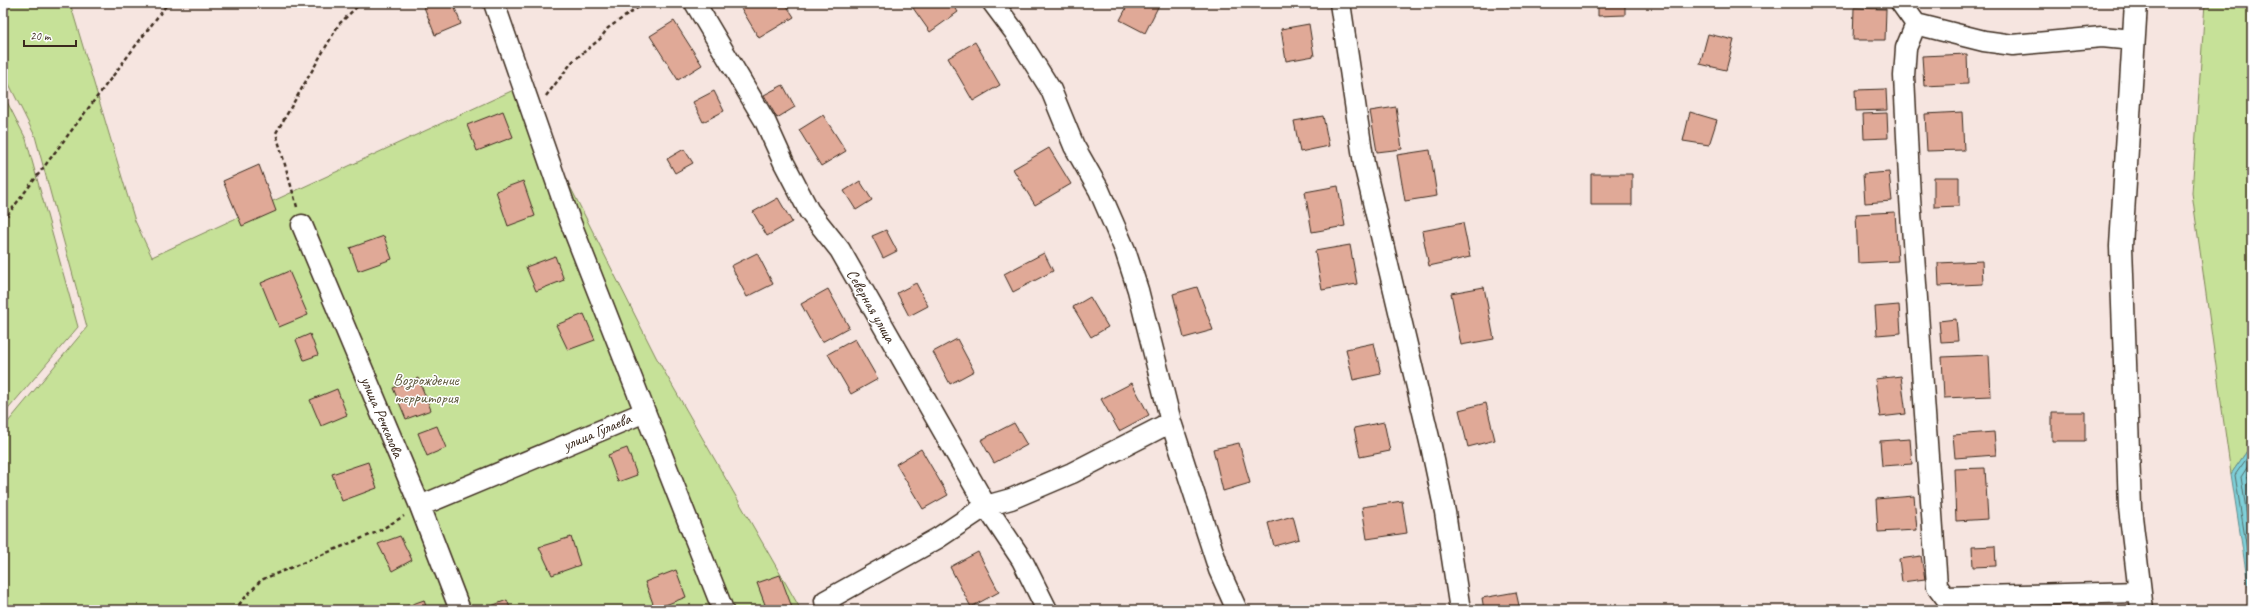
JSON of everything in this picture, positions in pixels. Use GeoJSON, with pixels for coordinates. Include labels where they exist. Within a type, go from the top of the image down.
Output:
{"type":"FeatureCollection","features":[{"type":"Feature","properties":{"kind":"street"},"geometry":{"type":"LineString","coordinates":[[494,3],[570,221],[645,412]]}},
{"type":"Feature","properties":{"kind":"street","name":"Северная улица"},"geometry":{"type":"LineString","coordinates":[[694,3],[765,121],[784,164],[809,211],[840,250],[986,506],[1022,560],[1047,610]]}},
{"type":"Feature","properties":{"kind":"street"},"geometry":{"type":"LineString","coordinates":[[993,3],[1014,31],[1051,90],[1074,146],[1099,190],[1125,250],[1138,290],[1171,422],[1219,570],[1237,610]]}},
{"type":"Feature","properties":{"kind":"street"},"geometry":{"type":"LineString","coordinates":[[1340,3],[1364,164],[1432,446],[1445,512],[1460,610]]}},
{"type":"Feature","properties":{"kind":"street"},"geometry":{"type":"LineString","coordinates":[[1901,3],[1916,24],[1984,41],[2013,45],[2102,37],[2133,40]]}},
{"type":"Feature","properties":{"kind":"street"},"geometry":{"type":"LineString","coordinates":[[1916,24],[1906,48],[1904,76],[1909,175],[1937,586],[1949,604],[2141,601],[2130,508],[2121,246],[2136,3]]}},
{"type":"Feature","properties":{"kind":"street","name":"улица Речкалова"},"geometry":{"type":"LineString","coordinates":[[302,225],[420,506],[460,610]]}},
{"type":"Feature","properties":{"kind":"street","name":"улица Гулаева"},"geometry":{"type":"LineString","coordinates":[[420,506],[645,412],[723,610]]}},
{"type":"Feature","properties":{"kind":"street"},"geometry":{"type":"LineString","coordinates":[[831,610],[825,602],[938,538],[986,506],[1011,499],[1072,473],[1171,422]]}},
{"type":"Feature","properties":{"kind":"path"},"geometry":{"type":"LineString","coordinates":[[3,221],[168,3]]}},
{"type":"Feature","properties":{"kind":"path"},"geometry":{"type":"LineString","coordinates":[[302,225],[276,133],[339,24],[361,3]]}},
{"type":"Feature","properties":{"kind":"path"},"geometry":{"type":"LineString","coordinates":[[532,114],[573,61],[600,39],[608,28],[645,3]]}},
{"type":"Feature","properties":{"kind":"path"},"geometry":{"type":"LineString","coordinates":[[234,610],[261,580],[377,532],[420,506]]}},
{"type":"Feature","properties":{"kind":"green space","name":"Возрождение территория"},"geometry":{"type":"Polygon","coordinates":[[[3,3],[70,3],[135,221],[152,257],[520,87],[656,357],[801,610],[3,610],[3,428],[87,327],[35,136],[3,72],[3,3]]]}},
{"type":"Feature","properties":{"kind":"green space"},"geometry":{"type":"Polygon","coordinates":[[[2205,3],[2252,3],[2252,444],[2231,474],[2192,193],[2205,3]]]}},
{"type":"Feature","properties":{"kind":"green space"},"geometry":{"type":"Polygon","coordinates":[[[3,94],[26,139],[78,327],[3,415],[3,94]]]}},
{"type":"Feature","properties":{"kind":"water"},"geometry":{"type":"Polygon","coordinates":[[[2252,444],[2252,610],[2231,474],[2252,444]]]}},
{"type":"Feature","properties":{"kind":"building"},"geometry":{"type":"Polygon","coordinates":[[[433,3],[453,3],[461,24],[435,35],[424,7],[433,3]]]}},
{"type":"Feature","properties":{"kind":"building"},"geometry":{"type":"Polygon","coordinates":[[[738,3],[785,3],[794,17],[759,38],[738,3]]]}},
{"type":"Feature","properties":{"kind":"building"},"geometry":{"type":"Polygon","coordinates":[[[921,3],[952,3],[958,12],[930,32],[913,8],[921,3]]]}},
{"type":"Feature","properties":{"kind":"building"},"geometry":{"type":"Polygon","coordinates":[[[1129,3],[1160,3],[1145,33],[1120,20],[1129,3]]]}},
{"type":"Feature","properties":{"kind":"building"},"geometry":{"type":"Polygon","coordinates":[[[1598,3],[1625,3],[1625,15],[1598,16],[1598,3]]]}},
{"type":"Feature","properties":{"kind":"building"},"geometry":{"type":"Polygon","coordinates":[[[1854,8],[1886,9],[1885,40],[1853,40],[1854,8]]]}},
{"type":"Feature","properties":{"kind":"building"},"geometry":{"type":"Polygon","coordinates":[[[674,21],[702,65],[678,80],[650,36],[674,21]]]}},
{"type":"Feature","properties":{"kind":"building"},"geometry":{"type":"Polygon","coordinates":[[[1309,24],[1314,56],[1286,61],[1281,29],[1309,24]]]}},
{"type":"Feature","properties":{"kind":"building"},"geometry":{"type":"Polygon","coordinates":[[[1708,34],[1734,40],[1726,70],[1700,64],[1708,34]]]}},
{"type":"Feature","properties":{"kind":"building"},"geometry":{"type":"Polygon","coordinates":[[[975,42],[1000,85],[973,101],[948,58],[975,42]]]}},
{"type":"Feature","properties":{"kind":"building"},"geometry":{"type":"Polygon","coordinates":[[[1967,54],[1968,84],[1924,86],[1922,56],[1967,54]]]}},
{"type":"Feature","properties":{"kind":"building"},"geometry":{"type":"Polygon","coordinates":[[[783,85],[795,107],[777,118],[764,95],[783,85]]]}},
{"type":"Feature","properties":{"kind":"building"},"geometry":{"type":"Polygon","coordinates":[[[1886,89],[1887,110],[1856,111],[1855,90],[1886,89]]]}},
{"type":"Feature","properties":{"kind":"building"},"geometry":{"type":"Polygon","coordinates":[[[714,91],[724,111],[703,122],[693,102],[714,91]]]}},
{"type":"Feature","properties":{"kind":"building"},"geometry":{"type":"Polygon","coordinates":[[[1396,107],[1402,149],[1377,152],[1370,111],[1396,107]]]}},
{"type":"Feature","properties":{"kind":"building"},"geometry":{"type":"Polygon","coordinates":[[[503,111],[513,137],[477,151],[467,125],[503,111]]]}},
{"type":"Feature","properties":{"kind":"building"},"geometry":{"type":"Polygon","coordinates":[[[1690,112],[1717,120],[1709,145],[1683,141],[1690,112]]]}},
{"type":"Feature","properties":{"kind":"building"},"geometry":{"type":"Polygon","coordinates":[[[1962,112],[1964,150],[1927,151],[1925,114],[1962,112]]]}},
{"type":"Feature","properties":{"kind":"building"},"geometry":{"type":"Polygon","coordinates":[[[1887,113],[1888,138],[1864,139],[1863,114],[1887,113]]]}},
{"type":"Feature","properties":{"kind":"building"},"geometry":{"type":"Polygon","coordinates":[[[823,115],[846,151],[821,166],[799,130],[823,115]]]}},
{"type":"Feature","properties":{"kind":"building"},"geometry":{"type":"Polygon","coordinates":[[[1323,116],[1329,146],[1300,152],[1294,121],[1323,116]]]}},
{"type":"Feature","properties":{"kind":"building"},"geometry":{"type":"Polygon","coordinates":[[[1049,148],[1071,184],[1035,205],[1013,169],[1049,148]]]}},
{"type":"Feature","properties":{"kind":"building"},"geometry":{"type":"Polygon","coordinates":[[[684,149],[693,163],[675,173],[667,159],[684,149]]]}},
{"type":"Feature","properties":{"kind":"building"},"geometry":{"type":"Polygon","coordinates":[[[1430,150],[1437,196],[1405,201],[1397,155],[1430,150]]]}},
{"type":"Feature","properties":{"kind":"building"},"geometry":{"type":"Polygon","coordinates":[[[259,165],[276,211],[242,226],[223,181],[259,165]]]}},
{"type":"Feature","properties":{"kind":"building"},"geometry":{"type":"Polygon","coordinates":[[[1889,172],[1892,201],[1865,203],[1863,174],[1889,172]]]}},
{"type":"Feature","properties":{"kind":"building"},"geometry":{"type":"Polygon","coordinates":[[[1591,174],[1632,174],[1632,205],[1591,205],[1591,174]]]}},
{"type":"Feature","properties":{"kind":"building"},"geometry":{"type":"Polygon","coordinates":[[[1934,177],[1959,177],[1959,206],[1934,207],[1934,177]]]}},
{"type":"Feature","properties":{"kind":"building"},"geometry":{"type":"Polygon","coordinates":[[[523,181],[535,216],[508,226],[496,191],[523,181]]]}},
{"type":"Feature","properties":{"kind":"building"},"geometry":{"type":"Polygon","coordinates":[[[860,181],[872,200],[856,210],[844,191],[860,181]]]}},
{"type":"Feature","properties":{"kind":"building"},"geometry":{"type":"Polygon","coordinates":[[[1338,186],[1345,226],[1312,232],[1305,192],[1338,186]]]}},
{"type":"Feature","properties":{"kind":"building"},"geometry":{"type":"Polygon","coordinates":[[[778,198],[792,222],[767,236],[753,212],[778,198]]]}},
{"type":"Feature","properties":{"kind":"building"},"geometry":{"type":"Polygon","coordinates":[[[1895,212],[1898,261],[1858,263],[1856,214],[1895,212]]]}},
{"type":"Feature","properties":{"kind":"building"},"geometry":{"type":"Polygon","coordinates":[[[1463,223],[1470,257],[1429,266],[1422,231],[1463,223]]]}},
{"type":"Feature","properties":{"kind":"building"},"geometry":{"type":"Polygon","coordinates":[[[886,230],[897,251],[883,258],[872,236],[886,230]]]}},
{"type":"Feature","properties":{"kind":"building"},"geometry":{"type":"Polygon","coordinates":[[[384,236],[392,259],[358,271],[350,248],[384,236]]]}},
{"type":"Feature","properties":{"kind":"building"},"geometry":{"type":"Polygon","coordinates":[[[1350,245],[1357,284],[1322,290],[1315,251],[1350,245]]]}},
{"type":"Feature","properties":{"kind":"building"},"geometry":{"type":"Polygon","coordinates":[[[757,253],[773,284],[747,297],[731,266],[757,253]]]}},
{"type":"Feature","properties":{"kind":"building"},"geometry":{"type":"Polygon","coordinates":[[[1044,253],[1053,271],[1013,292],[1004,274],[1044,253]]]}},
{"type":"Feature","properties":{"kind":"building"},"geometry":{"type":"Polygon","coordinates":[[[555,256],[564,280],[536,291],[526,267],[555,256]]]}},
{"type":"Feature","properties":{"kind":"building"},"geometry":{"type":"Polygon","coordinates":[[[1982,261],[1983,284],[1939,286],[1938,263],[1982,261]]]}},
{"type":"Feature","properties":{"kind":"building"},"geometry":{"type":"Polygon","coordinates":[[[289,271],[308,315],[279,327],[261,283],[289,271]]]}},
{"type":"Feature","properties":{"kind":"building"},"geometry":{"type":"Polygon","coordinates":[[[916,283],[928,306],[909,316],[897,293],[916,283]]]}},
{"type":"Feature","properties":{"kind":"building"},"geometry":{"type":"Polygon","coordinates":[[[1197,287],[1213,330],[1184,338],[1173,294],[1197,287]]]}},
{"type":"Feature","properties":{"kind":"building"},"geometry":{"type":"Polygon","coordinates":[[[1484,287],[1494,339],[1461,345],[1451,293],[1484,287]]]}},
{"type":"Feature","properties":{"kind":"building"},"geometry":{"type":"Polygon","coordinates":[[[828,289],[849,327],[822,342],[801,304],[828,289]]]}},
{"type":"Feature","properties":{"kind":"building"},"geometry":{"type":"Polygon","coordinates":[[[1090,297],[1108,327],[1091,337],[1073,307],[1090,297]]]}},
{"type":"Feature","properties":{"kind":"building"},"geometry":{"type":"Polygon","coordinates":[[[1899,305],[1901,333],[1877,335],[1875,307],[1899,305]]]}},
{"type":"Feature","properties":{"kind":"building"},"geometry":{"type":"Polygon","coordinates":[[[584,314],[595,340],[568,350],[556,325],[584,314]]]}},
{"type":"Feature","properties":{"kind":"building"},"geometry":{"type":"Polygon","coordinates":[[[1956,319],[1958,341],[1941,342],[1939,321],[1956,319]]]}},
{"type":"Feature","properties":{"kind":"building"},"geometry":{"type":"Polygon","coordinates":[[[310,334],[318,355],[304,360],[296,340],[310,334]]]}},
{"type":"Feature","properties":{"kind":"building"},"geometry":{"type":"Polygon","coordinates":[[[855,339],[878,379],[851,394],[828,354],[855,339]]]}},
{"type":"Feature","properties":{"kind":"building"},"geometry":{"type":"Polygon","coordinates":[[[957,339],[974,371],[950,384],[933,352],[957,339]]]}},
{"type":"Feature","properties":{"kind":"building"},"geometry":{"type":"Polygon","coordinates":[[[1374,343],[1381,374],[1353,380],[1346,349],[1374,343]]]}},
{"type":"Feature","properties":{"kind":"building"},"geometry":{"type":"Polygon","coordinates":[[[1989,355],[1991,396],[1944,398],[1942,357],[1989,355]]]}},
{"type":"Feature","properties":{"kind":"building"},"geometry":{"type":"Polygon","coordinates":[[[1901,376],[1906,414],[1880,417],[1875,379],[1901,376]]]}},
{"type":"Feature","properties":{"kind":"building"},"geometry":{"type":"Polygon","coordinates":[[[418,378],[431,410],[406,419],[393,388],[418,378]]]}},
{"type":"Feature","properties":{"kind":"building"},"geometry":{"type":"Polygon","coordinates":[[[1132,383],[1149,415],[1119,431],[1101,399],[1132,383]]]}},
{"type":"Feature","properties":{"kind":"building"},"geometry":{"type":"Polygon","coordinates":[[[337,389],[347,415],[321,426],[310,400],[337,389]]]}},
{"type":"Feature","properties":{"kind":"building"},"geometry":{"type":"Polygon","coordinates":[[[1486,403],[1495,440],[1468,447],[1459,410],[1486,403]]]}},
{"type":"Feature","properties":{"kind":"building"},"geometry":{"type":"Polygon","coordinates":[[[2052,412],[2085,412],[2085,441],[2052,441],[2052,412]]]}},
{"type":"Feature","properties":{"kind":"building"},"geometry":{"type":"Polygon","coordinates":[[[1384,422],[1390,451],[1360,457],[1354,428],[1384,422]]]}},
{"type":"Feature","properties":{"kind":"building"},"geometry":{"type":"Polygon","coordinates":[[[1014,423],[1027,445],[994,463],[981,440],[1014,423]]]}},
{"type":"Feature","properties":{"kind":"building"},"geometry":{"type":"Polygon","coordinates":[[[437,426],[446,448],[427,456],[418,433],[437,426]]]}},
{"type":"Feature","properties":{"kind":"building"},"geometry":{"type":"Polygon","coordinates":[[[1994,432],[1996,455],[1955,458],[1953,435],[1994,432]]]}},
{"type":"Feature","properties":{"kind":"building"},"geometry":{"type":"Polygon","coordinates":[[[1910,439],[1912,464],[1882,466],[1880,441],[1910,439]]]}},
{"type":"Feature","properties":{"kind":"building"},"geometry":{"type":"Polygon","coordinates":[[[1239,443],[1250,483],[1223,491],[1213,449],[1239,443]]]}},
{"type":"Feature","properties":{"kind":"building"},"geometry":{"type":"Polygon","coordinates":[[[627,448],[637,475],[618,482],[608,455],[627,448]]]}},
{"type":"Feature","properties":{"kind":"building"},"geometry":{"type":"Polygon","coordinates":[[[921,449],[948,495],[923,509],[896,464],[921,449]]]}},
{"type":"Feature","properties":{"kind":"building"},"geometry":{"type":"Polygon","coordinates":[[[368,462],[377,488],[342,501],[332,474],[368,462]]]}},
{"type":"Feature","properties":{"kind":"building"},"geometry":{"type":"Polygon","coordinates":[[[1985,468],[1988,519],[1956,521],[1954,469],[1985,468]]]}},
{"type":"Feature","properties":{"kind":"building"},"geometry":{"type":"Polygon","coordinates":[[[1914,496],[1917,530],[1878,532],[1876,499],[1914,496]]]}},
{"type":"Feature","properties":{"kind":"building"},"geometry":{"type":"Polygon","coordinates":[[[1402,501],[1407,533],[1367,539],[1362,507],[1402,501]]]}},
{"type":"Feature","properties":{"kind":"building"},"geometry":{"type":"Polygon","coordinates":[[[1293,516],[1299,539],[1274,546],[1268,523],[1293,516]]]}},
{"type":"Feature","properties":{"kind":"building"},"geometry":{"type":"Polygon","coordinates":[[[400,536],[412,560],[392,571],[378,544],[400,536]]]}},
{"type":"Feature","properties":{"kind":"building"},"geometry":{"type":"Polygon","coordinates":[[[571,537],[580,565],[552,575],[539,547],[571,537]]]}},
{"type":"Feature","properties":{"kind":"building"},"geometry":{"type":"Polygon","coordinates":[[[1995,546],[1996,566],[1973,567],[1972,547],[1995,546]]]}},
{"type":"Feature","properties":{"kind":"building"},"geometry":{"type":"Polygon","coordinates":[[[978,552],[999,592],[971,607],[950,567],[978,552]]]}},
{"type":"Feature","properties":{"kind":"building"},"geometry":{"type":"Polygon","coordinates":[[[1921,556],[1925,579],[1902,582],[1899,559],[1921,556]]]}},
{"type":"Feature","properties":{"kind":"building"},"geometry":{"type":"Polygon","coordinates":[[[676,570],[686,597],[655,609],[645,582],[676,570]]]}},
{"type":"Feature","properties":{"kind":"building"},"geometry":{"type":"Polygon","coordinates":[[[780,575],[793,610],[767,610],[757,583],[780,575]]]}},
{"type":"Feature","properties":{"kind":"building"},"geometry":{"type":"Polygon","coordinates":[[[1516,592],[1520,610],[1484,610],[1482,598],[1516,592]]]}},
{"type":"Feature","properties":{"kind":"building"},"geometry":{"type":"Polygon","coordinates":[[[424,600],[427,610],[396,610],[424,600]]]}},
{"type":"Feature","properties":{"kind":"building"},"geometry":{"type":"Polygon","coordinates":[[[507,600],[511,610],[487,610],[486,608],[507,600]]]}},
{"type":"Feature","properties":{"kind":"building"},"geometry":{"type":"Polygon","coordinates":[[[2004,601],[2004,610],[1978,610],[1978,602],[2004,601]]]}},
{"type":"Feature","properties":{"kind":"building"},"geometry":{"type":"Polygon","coordinates":[[[1422,603],[1423,610],[1382,610],[1422,603]]]}},
{"type":"Feature","properties":{"kind":"building"},"geometry":{"type":"Polygon","coordinates":[[[1921,607],[1921,610],[1895,610],[1895,608],[1921,607]]]}}]}
